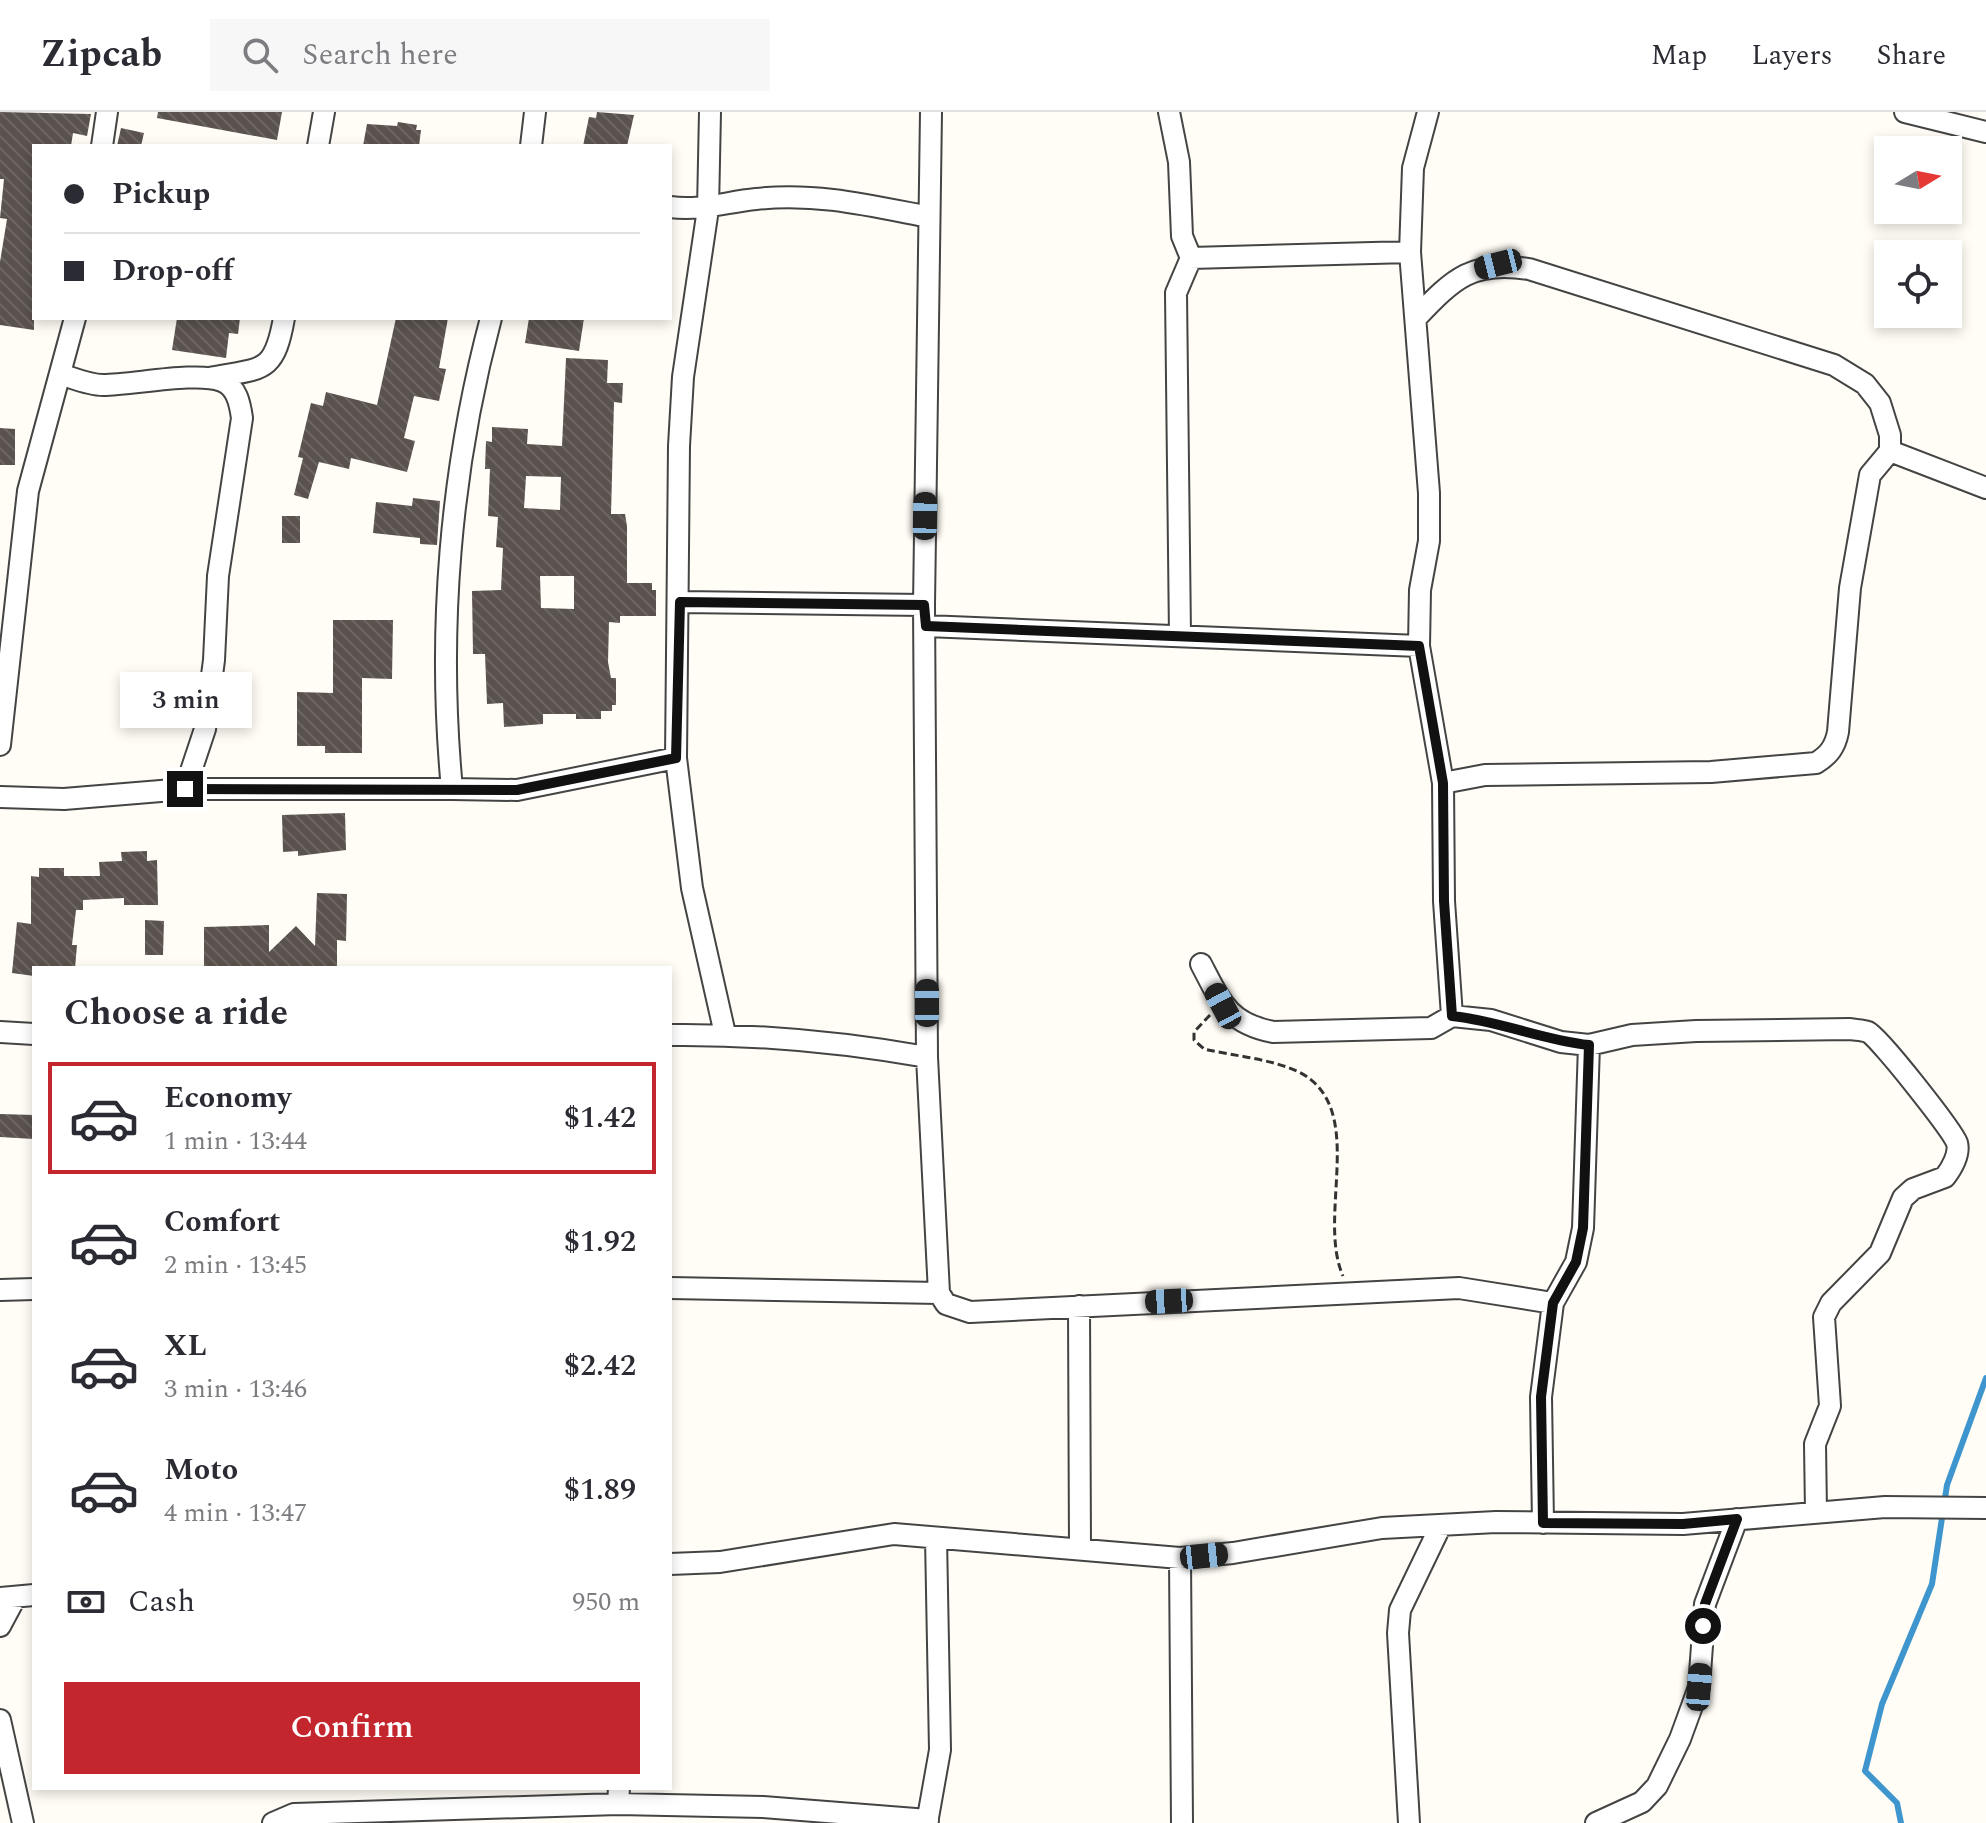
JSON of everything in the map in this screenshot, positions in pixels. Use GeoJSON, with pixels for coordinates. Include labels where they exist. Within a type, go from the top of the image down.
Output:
{"type":"FeatureCollection","features":[{"type":"Feature","properties":{"kind":"street"},"geometry":{"type":"LineString","coordinates":[[102,144],[107,112]]}},
{"type":"Feature","properties":{"kind":"street"},"geometry":{"type":"LineString","coordinates":[[318,144],[324,112]]}},
{"type":"Feature","properties":{"kind":"street"},"geometry":{"type":"LineString","coordinates":[[531,144],[535,112]]}},
{"type":"Feature","properties":{"kind":"street"},"geometry":{"type":"LineString","coordinates":[[710,112],[708,209],[683,377],[679,446],[680,602],[676,758],[692,888],[725,1034]]}},
{"type":"Feature","properties":{"kind":"street"},"geometry":{"type":"LineString","coordinates":[[931,112],[925,615],[927,1057],[939,1293],[946,1304],[970,1312],[1349,1290],[1459,1288],[1553,1303]]}},
{"type":"Feature","properties":{"kind":"street"},"geometry":{"type":"LineString","coordinates":[[1169,112],[1179,162],[1182,236],[1191,258],[1176,293],[1180,389],[1180,636]]}},
{"type":"Feature","properties":{"kind":"street"},"geometry":{"type":"LineString","coordinates":[[1428,112],[1413,168],[1410,252],[1429,493],[1429,541],[1420,590],[1419,646],[1443,783],[1444,901],[1452,1016]]}},
{"type":"Feature","properties":{"kind":"street"},"geometry":{"type":"LineString","coordinates":[[1905,112],[1986,132]]}},
{"type":"Feature","properties":{"kind":"street"},"geometry":{"type":"LineString","coordinates":[[672,207],[708,209],[756,199],[833,198],[929,217]]}},
{"type":"Feature","properties":{"kind":"street"},"geometry":{"type":"LineString","coordinates":[[1191,258],[1410,252]]}},
{"type":"Feature","properties":{"kind":"street"},"geometry":{"type":"LineString","coordinates":[[1417,317],[1449,284],[1468,272],[1498,264],[1529,269],[1834,365],[1865,384],[1880,403],[1890,435],[1890,451],[1870,475],[1850,588],[1838,732],[1836,744],[1826,757],[1816,763],[1711,772],[1485,775],[1443,783]]}},
{"type":"Feature","properties":{"kind":"street"},"geometry":{"type":"LineString","coordinates":[[0,745],[28,491],[74,320]]}},
{"type":"Feature","properties":{"kind":"street"},"geometry":{"type":"LineString","coordinates":[[60,374],[99,385],[205,379],[264,366],[278,354],[284,320]]}},
{"type":"Feature","properties":{"kind":"street"},"geometry":{"type":"LineString","coordinates":[[452,789],[444,656],[455,500],[491,320]]}},
{"type":"Feature","properties":{"kind":"street"},"geometry":{"type":"LineString","coordinates":[[185,789],[205,729],[214,660],[218,576],[242,418],[234,391],[223,382],[205,379]]}},
{"type":"Feature","properties":{"kind":"street"},"geometry":{"type":"LineString","coordinates":[[1890,451],[1986,488]]}},
{"type":"Feature","properties":{"kind":"street"},"geometry":{"type":"LineString","coordinates":[[680,602],[925,615],[1180,636],[1419,646]]}},
{"type":"Feature","properties":{"kind":"street"},"geometry":{"type":"LineString","coordinates":[[0,797],[64,799],[185,789],[517,790],[676,758]]}},
{"type":"Feature","properties":{"kind":"street"},"geometry":{"type":"LineString","coordinates":[[1201,964],[1223,1006],[1249,1028],[1273,1032],[1431,1028],[1452,1016],[1491,1020],[1561,1042],[1589,1045],[1632,1035],[1696,1031],[1850,1029],[1868,1032],[1882,1044],[1957,1142],[1958,1153],[1945,1177],[1913,1189],[1903,1198],[1880,1253],[1831,1303],[1824,1317],[1830,1406],[1815,1444],[1816,1512]]}},
{"type":"Feature","properties":{"kind":"street"},"geometry":{"type":"LineString","coordinates":[[0,1032],[32,1034]]}},
{"type":"Feature","properties":{"kind":"street"},"geometry":{"type":"LineString","coordinates":[[672,1035],[725,1034],[838,1042],[927,1057]]}},
{"type":"Feature","properties":{"kind":"street"},"geometry":{"type":"LineString","coordinates":[[1543,1523],[1541,1397],[1553,1303],[1576,1262],[1583,1228],[1589,1045]]}},
{"type":"Feature","properties":{"kind":"street"},"geometry":{"type":"LineString","coordinates":[[672,1288],[939,1293]]}},
{"type":"Feature","properties":{"kind":"street"},"geometry":{"type":"LineString","coordinates":[[0,1290],[32,1289]]}},
{"type":"Feature","properties":{"kind":"street"},"geometry":{"type":"LineString","coordinates":[[1079,1306],[1080,1549]]}},
{"type":"Feature","properties":{"kind":"street"},"geometry":{"type":"LineString","coordinates":[[672,1564],[720,1562],[894,1534],[1180,1558],[1233,1553],[1382,1528],[1543,1523],[1683,1524],[1885,1507],[1986,1508]]}},
{"type":"Feature","properties":{"kind":"street"},"geometry":{"type":"LineString","coordinates":[[1596,1823],[1642,1802],[1657,1786],[1680,1739],[1699,1687],[1705,1604],[1737,1519]]}},
{"type":"Feature","properties":{"kind":"street"},"geometry":{"type":"LineString","coordinates":[[1409,1823],[1398,1633],[1400,1610],[1441,1525]]}},
{"type":"Feature","properties":{"kind":"street"},"geometry":{"type":"LineString","coordinates":[[273,1823],[294,1814],[459,1816],[619,1796],[928,1822],[940,1750],[936,1538]]}},
{"type":"Feature","properties":{"kind":"street"},"geometry":{"type":"LineString","coordinates":[[1180,1558],[1182,1823]]}},
{"type":"Feature","properties":{"kind":"street"},"geometry":{"type":"LineString","coordinates":[[0,1626],[16,1597]]}},
{"type":"Feature","properties":{"kind":"street"},"geometry":{"type":"LineString","coordinates":[[0,1720],[23,1823]]}},
{"type":"Feature","properties":{"kind":"path"},"geometry":{"type":"LineString","coordinates":[[1223,1006],[1198,1023],[1194,1032],[1194,1040],[1204,1049],[1299,1072],[1327,1093],[1336,1116],[1333,1241],[1337,1263],[1349,1290]]}},
{"type":"Feature","properties":{"kind":"building"},"geometry":{"type":"Polygon","coordinates":[[[0,112],[91,114],[87,136],[73,133],[71,144],[32,144],[34,330],[0,325],[0,262],[7,219],[0,218],[4,179],[0,179],[0,112]]]}},
{"type":"Feature","properties":{"kind":"building"},"geometry":{"type":"Polygon","coordinates":[[[158,112],[282,112],[277,140],[157,118],[158,112]]]}},
{"type":"Feature","properties":{"kind":"building"},"geometry":{"type":"Polygon","coordinates":[[[597,112],[634,115],[627,144],[583,144],[589,117],[596,118],[597,112]]]}},
{"type":"Feature","properties":{"kind":"building"},"geometry":{"type":"Polygon","coordinates":[[[398,122],[417,125],[416,130],[421,130],[419,144],[363,144],[367,124],[397,126],[398,122]]]}},
{"type":"Feature","properties":{"kind":"building"},"geometry":{"type":"Polygon","coordinates":[[[121,128],[144,133],[141,144],[117,144],[121,128]]]}},
{"type":"Feature","properties":{"kind":"building"},"geometry":{"type":"Polygon","coordinates":[[[177,320],[240,320],[238,334],[229,333],[226,358],[172,350],[177,320]]]}},
{"type":"Feature","properties":{"kind":"building"},"geometry":{"type":"Polygon","coordinates":[[[396,320],[448,320],[439,368],[446,369],[439,401],[414,396],[404,438],[415,441],[407,472],[351,458],[349,469],[319,462],[308,499],[294,495],[303,458],[298,457],[311,403],[323,406],[326,392],[377,405],[396,320]]]}},
{"type":"Feature","properties":{"kind":"building"},"geometry":{"type":"Polygon","coordinates":[[[529,320],[584,320],[579,351],[525,343],[529,320]]]}},
{"type":"Feature","properties":{"kind":"building"},"geometry":{"type":"Polygon","coordinates":[[[566,358],[608,360],[607,383],[623,383],[622,403],[614,402],[611,514],[625,514],[627,583],[652,583],[652,590],[656,590],[656,616],[620,616],[620,623],[609,622],[608,662],[611,678],[616,678],[616,705],[612,705],[612,711],[601,711],[601,719],[576,719],[576,714],[543,714],[543,724],[504,727],[503,703],[487,704],[485,654],[473,654],[472,591],[501,590],[503,548],[496,547],[498,517],[488,516],[490,469],[485,469],[486,441],[492,442],[492,427],[528,429],[527,444],[562,446],[566,358]],[[526,476],[524,508],[560,510],[561,477],[526,476]],[[540,576],[541,608],[574,609],[574,576],[540,576]]]}},
{"type":"Feature","properties":{"kind":"building"},"geometry":{"type":"Polygon","coordinates":[[[0,428],[15,429],[15,465],[0,465],[0,428]]]}},
{"type":"Feature","properties":{"kind":"building"},"geometry":{"type":"Polygon","coordinates":[[[413,498],[440,501],[437,545],[420,544],[420,538],[373,533],[376,502],[412,506],[413,498]]]}},
{"type":"Feature","properties":{"kind":"building"},"geometry":{"type":"Polygon","coordinates":[[[282,516],[300,516],[300,543],[282,543],[282,516]]]}},
{"type":"Feature","properties":{"kind":"building"},"geometry":{"type":"Polygon","coordinates":[[[333,620],[393,620],[392,679],[362,678],[362,753],[325,753],[325,746],[297,746],[297,692],[333,693],[333,620]]]}},
{"type":"Feature","properties":{"kind":"building"},"geometry":{"type":"Polygon","coordinates":[[[345,813],[346,850],[298,856],[298,851],[283,852],[282,815],[345,813]]]}},
{"type":"Feature","properties":{"kind":"building"},"geometry":{"type":"Polygon","coordinates":[[[147,851],[147,861],[157,860],[158,905],[124,905],[124,898],[83,900],[83,910],[76,910],[72,945],[77,945],[75,966],[32,966],[32,976],[12,973],[17,922],[31,924],[31,876],[39,877],[39,868],[64,868],[64,876],[100,876],[99,862],[122,861],[121,852],[147,851]]]}},
{"type":"Feature","properties":{"kind":"building"},"geometry":{"type":"Polygon","coordinates":[[[317,893],[347,894],[346,941],[337,940],[337,966],[204,966],[204,927],[269,925],[269,952],[296,926],[315,946],[317,893]]]}},
{"type":"Feature","properties":{"kind":"building"},"geometry":{"type":"Polygon","coordinates":[[[145,920],[164,921],[163,955],[145,955],[145,920]]]}},
{"type":"Feature","properties":{"kind":"building"},"geometry":{"type":"Polygon","coordinates":[[[0,1114],[32,1115],[32,1139],[0,1137],[0,1114]]]}},
{"type":"Feature","properties":{"kind":"waterway"},"geometry":{"type":"LineString","coordinates":[[1901,1823],[1897,1803],[1865,1771],[1882,1704],[1932,1584],[1947,1485],[1986,1378]]}},
{"type":"Feature","properties":{"kind":"route"},"geometry":{"type":"LineString","coordinates":[[185,789],[517,790],[676,758],[680,602],[924,605],[926,626],[1419,646],[1443,783],[1444,901],[1452,1016],[1491,1020],[1561,1042],[1589,1045],[1583,1228],[1576,1262],[1553,1303],[1541,1397],[1543,1523],[1683,1524],[1737,1519],[1705,1604],[1703,1626]]}}]}
